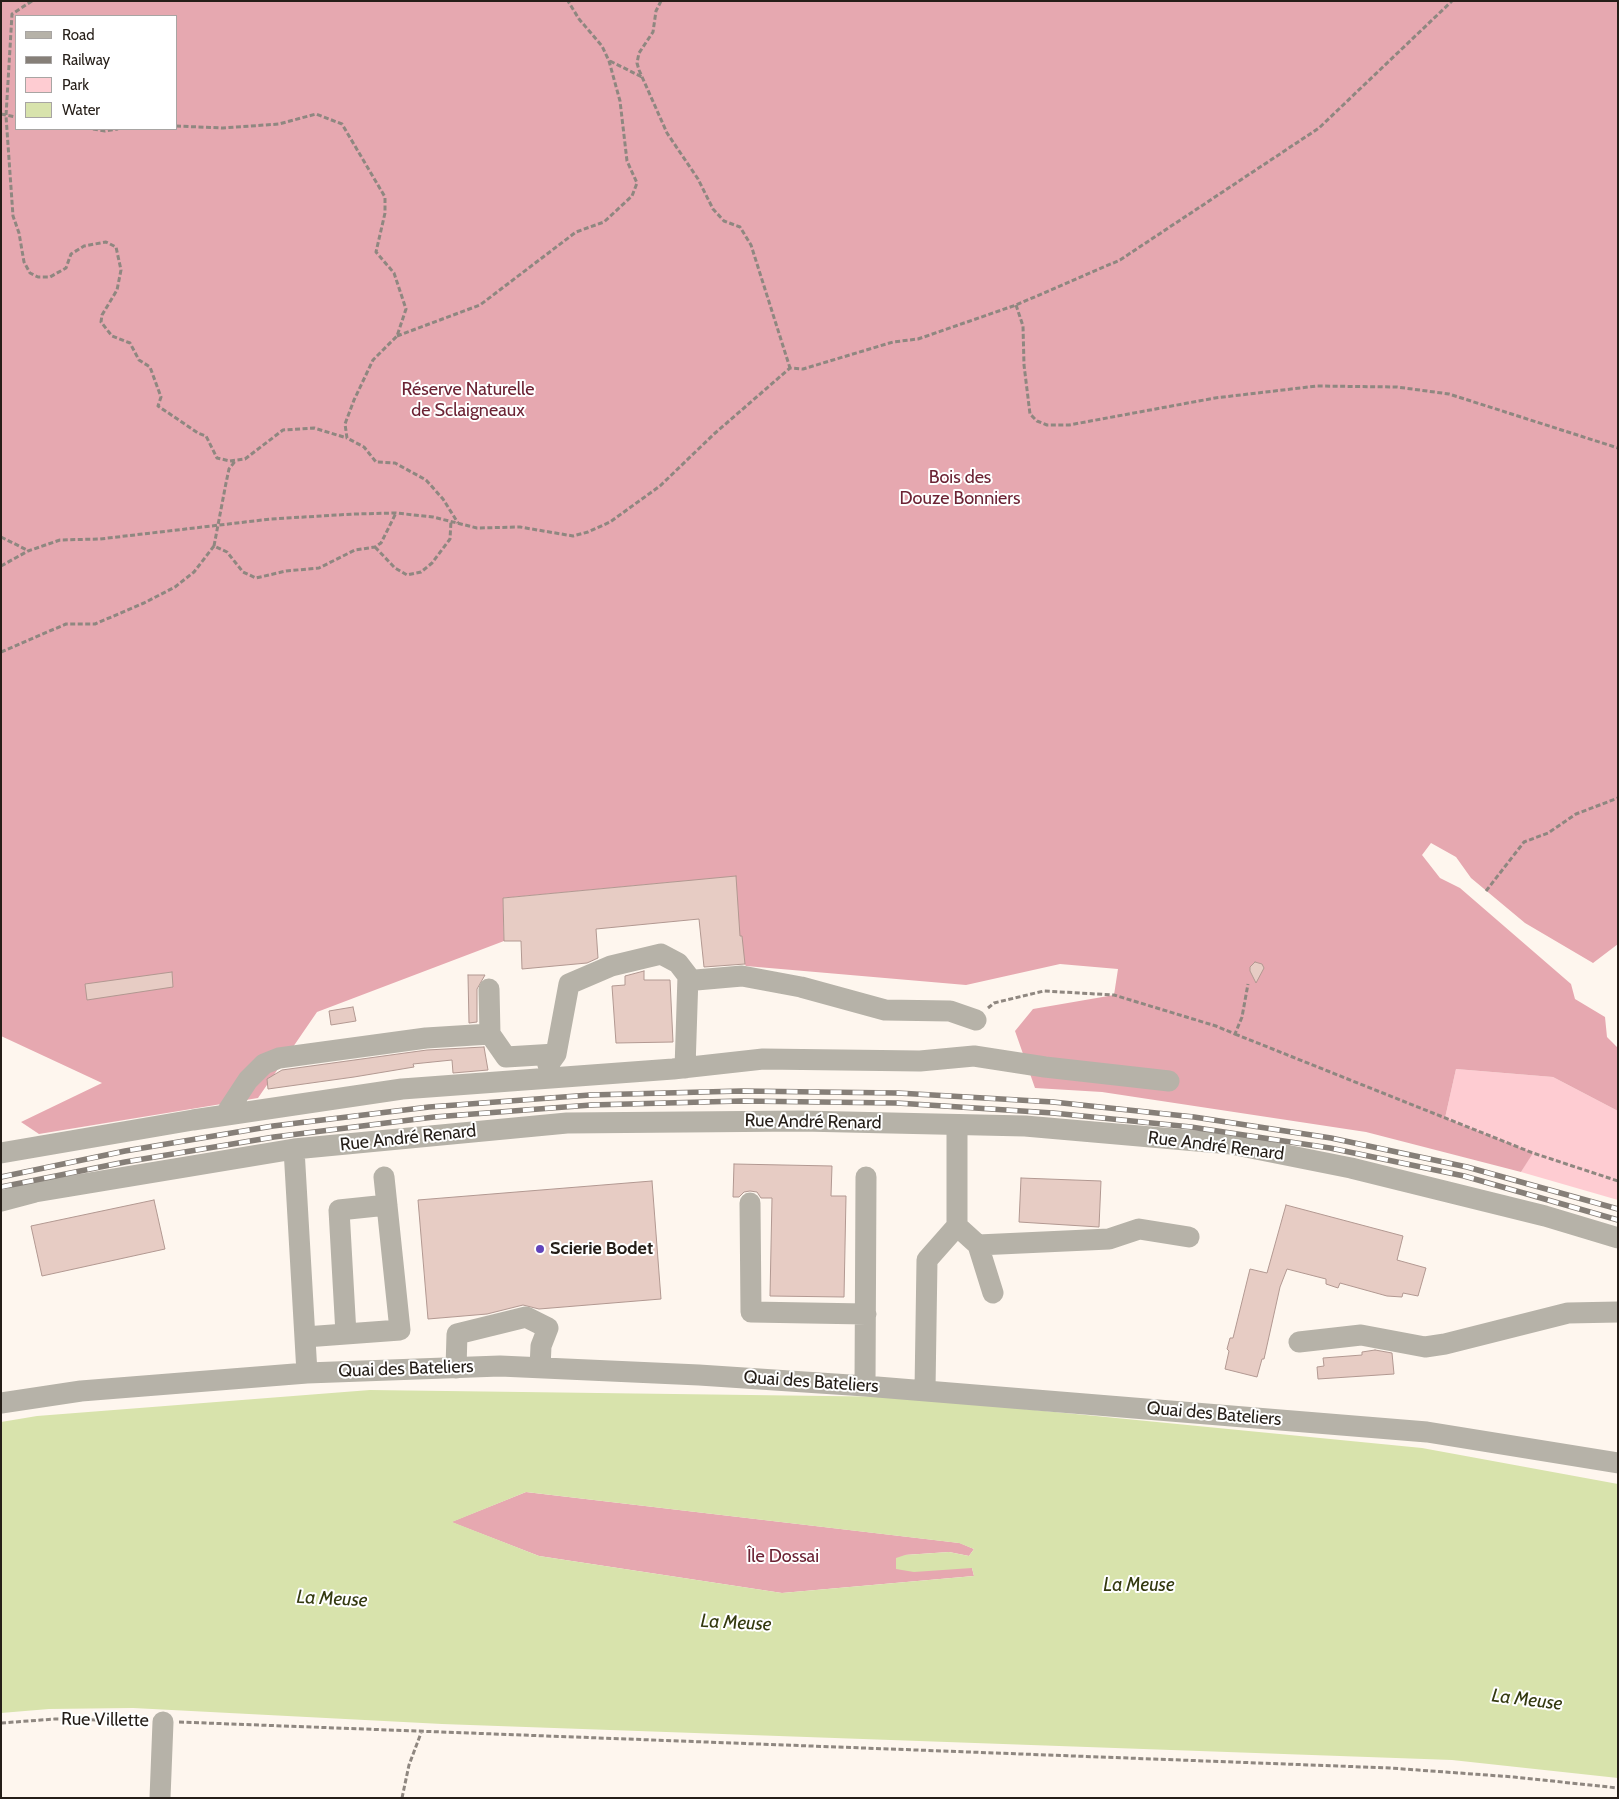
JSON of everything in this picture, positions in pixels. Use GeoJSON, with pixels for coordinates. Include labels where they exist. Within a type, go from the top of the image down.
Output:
{"type":"FeatureCollection","features":[{"type":"Feature","properties":{"kind":"street"},"geometry":{"type":"LineString","coordinates":[[545,1079],[546,1068],[556,1054],[569,984],[612,966],[661,954],[678,963],[688,976],[685,1068]]}},
{"type":"Feature","properties":{"kind":"street"},"geometry":{"type":"LineString","coordinates":[[696,980],[742,976],[801,987],[885,1010],[950,1012],[976,1020]]}},
{"type":"Feature","properties":{"kind":"street"},"geometry":{"type":"LineString","coordinates":[[489,989],[490,1034],[506,1057],[508,1081]]}},
{"type":"Feature","properties":{"kind":"street"},"geometry":{"type":"LineString","coordinates":[[225,1115],[248,1080],[264,1064],[279,1058],[426,1038],[490,1034]]}},
{"type":"Feature","properties":{"kind":"street"},"geometry":{"type":"LineString","coordinates":[[506,1057],[556,1054]]}},
{"type":"Feature","properties":{"kind":"street"},"geometry":{"type":"LineString","coordinates":[[1,1153],[225,1115],[402,1089],[685,1068],[763,1059],[920,1061],[974,1056],[1044,1067],[1169,1081]]}},
{"type":"Feature","properties":{"kind":"street","name":"Rue André Renard"},"geometry":{"type":"LineString","coordinates":[[1,1201],[35,1192],[294,1149],[567,1123],[802,1121],[1024,1126],[1231,1144],[1351,1168],[1545,1216],[1618,1238]]}},
{"type":"Feature","properties":{"kind":"street"},"geometry":{"type":"LineString","coordinates":[[925,1390],[927,1260],[957,1226],[957,1125]]}},
{"type":"Feature","properties":{"kind":"street"},"geometry":{"type":"LineString","coordinates":[[294,1149],[307,1373]]}},
{"type":"Feature","properties":{"kind":"street"},"geometry":{"type":"LineString","coordinates":[[305,1338],[400,1330],[384,1177]]}},
{"type":"Feature","properties":{"kind":"street"},"geometry":{"type":"LineString","coordinates":[[865,1386],[866,1177]]}},
{"type":"Feature","properties":{"kind":"street"},"geometry":{"type":"LineString","coordinates":[[750,1203],[751,1312],[866,1314]]}},
{"type":"Feature","properties":{"kind":"street"},"geometry":{"type":"LineString","coordinates":[[346,1334],[339,1210],[387,1205]]}},
{"type":"Feature","properties":{"kind":"street"},"geometry":{"type":"LineString","coordinates":[[957,1226],[978,1244],[993,1293]]}},
{"type":"Feature","properties":{"kind":"street"},"geometry":{"type":"LineString","coordinates":[[978,1244],[1109,1239],[1140,1229],[1189,1237]]}},
{"type":"Feature","properties":{"kind":"street"},"geometry":{"type":"LineString","coordinates":[[1299,1342],[1361,1335],[1425,1347],[1445,1344],[1568,1313],[1618,1312]]}},
{"type":"Feature","properties":{"kind":"street"},"geometry":{"type":"LineString","coordinates":[[456,1368],[457,1334],[526,1317],[548,1328],[540,1346],[540,1368]]}},
{"type":"Feature","properties":{"kind":"street","name":"Quai des Bateliers"},"geometry":{"type":"LineString","coordinates":[[1,1403],[81,1391],[307,1373],[500,1366],[699,1375],[925,1390],[1427,1432],[1618,1463]]}},
{"type":"Feature","properties":{"kind":"street","name":"Rue Villette"},"geometry":{"type":"LineString","coordinates":[[160,1798],[163,1722]]}},
{"type":"Feature","properties":{"kind":"path"},"geometry":{"type":"LineString","coordinates":[[32,1],[12,14],[6,116],[13,216],[19,233],[24,262],[30,273],[38,277],[50,277],[66,268],[71,254],[84,246],[106,242],[116,247],[121,270],[117,290],[102,315],[101,322],[112,336],[130,344],[138,360],[150,367],[160,397],[158,406],[198,433],[206,436],[217,458],[245,459],[282,430],[314,428],[347,438],[364,447],[376,462],[395,464],[426,480],[443,499],[458,523]]}},
{"type":"Feature","properties":{"kind":"path"},"geometry":{"type":"LineString","coordinates":[[396,336],[480,305],[576,232],[604,222],[632,196],[637,184],[627,161],[620,101],[609,61],[602,46],[579,19],[568,1]]}},
{"type":"Feature","properties":{"kind":"path"},"geometry":{"type":"LineString","coordinates":[[661,1],[656,12],[653,32],[639,53],[637,63],[667,133],[698,179],[713,209],[724,221],[740,227],[751,245],[790,368]]}},
{"type":"Feature","properties":{"kind":"path"},"geometry":{"type":"LineString","coordinates":[[1,566],[28,550],[60,540],[100,539],[271,519],[396,513],[433,517],[477,528],[520,527],[573,536],[588,532],[610,522],[660,486],[714,434],[790,368],[803,369],[894,342],[918,339],[1016,305],[1120,260],[1264,167],[1319,128],[1452,1]]}},
{"type":"Feature","properties":{"kind":"path"},"geometry":{"type":"LineString","coordinates":[[609,61],[644,78]]}},
{"type":"Feature","properties":{"kind":"path"},"geometry":{"type":"LineString","coordinates":[[1,114],[15,117]]}},
{"type":"Feature","properties":{"kind":"path"},"geometry":{"type":"LineString","coordinates":[[178,126],[223,128],[279,124],[316,114],[342,124],[385,197],[385,214],[376,252],[394,273],[406,309],[396,336],[374,360],[358,392],[345,424],[347,438]]}},
{"type":"Feature","properties":{"kind":"path"},"geometry":{"type":"LineString","coordinates":[[1016,305],[1023,326],[1025,375],[1030,414],[1037,421],[1047,424],[1069,425],[1215,398],[1317,386],[1398,388],[1449,394],[1618,448]]}},
{"type":"Feature","properties":{"kind":"path"},"geometry":{"type":"LineString","coordinates":[[1,652],[66,624],[95,624],[175,588],[194,572],[214,546],[229,469],[236,460]]}},
{"type":"Feature","properties":{"kind":"path"},"geometry":{"type":"LineString","coordinates":[[214,546],[227,552],[243,572],[256,578],[286,571],[319,568],[355,550],[375,547],[381,543],[396,513]]}},
{"type":"Feature","properties":{"kind":"path"},"geometry":{"type":"LineString","coordinates":[[375,547],[395,568],[407,575],[421,572],[432,563],[450,539],[451,522]]}},
{"type":"Feature","properties":{"kind":"path"},"geometry":{"type":"LineString","coordinates":[[1,537],[28,550]]}},
{"type":"Feature","properties":{"kind":"path"},"geometry":{"type":"LineString","coordinates":[[1486,890],[1524,842],[1548,833],[1576,814],[1618,798]]}},
{"type":"Feature","properties":{"kind":"path"},"geometry":{"type":"LineString","coordinates":[[1235,1034],[1242,1017],[1248,984]]}},
{"type":"Feature","properties":{"kind":"path"},"geometry":{"type":"LineString","coordinates":[[976,1020],[994,1003],[1044,992],[1114,995],[1216,1026],[1533,1153],[1618,1181]]}},
{"type":"Feature","properties":{"kind":"path","name":"Rue Villette"},"geometry":{"type":"LineString","coordinates":[[1,1723],[54,1719],[163,1722]]}},
{"type":"Feature","properties":{"kind":"path"},"geometry":{"type":"LineString","coordinates":[[163,1722],[1390,1768],[1514,1777],[1618,1788]]}},
{"type":"Feature","properties":{"kind":"path"},"geometry":{"type":"LineString","coordinates":[[402,1798],[409,1765],[421,1733]]}},
{"type":"Feature","properties":{"kind":"green space","name":"Bois des Douze Bonniers"},"geometry":{"type":"Polygon","coordinates":[[[1,1],[1618,1],[1618,944],[1593,963],[1525,923],[1471,878],[1456,857],[1431,843],[1422,855],[1440,878],[1460,888],[1571,984],[1575,999],[1605,1017],[1607,1037],[1618,1048],[1618,1111],[1553,1077],[1456,1069],[1445,1118],[1533,1153],[1521,1172],[1366,1132],[1102,1092],[1035,1088],[1015,1031],[1033,1009],[1114,995],[1118,969],[1060,964],[966,985],[746,966],[674,882],[503,898],[504,941],[317,1012],[258,1098],[39,1134],[21,1122],[102,1083],[1,1036],[1,1]]]}},
{"type":"Feature","properties":{"kind":"green space"},"geometry":{"type":"Polygon","coordinates":[[[1456,1069],[1553,1077],[1618,1111],[1618,1200],[1521,1172],[1532,1153],[1445,1118],[1456,1069]]]}},
{"type":"Feature","properties":{"kind":"green space","name":"Île Dossai"},"geometry":{"type":"Polygon","coordinates":[[[526,1492],[960,1543],[974,1549],[969,1556],[949,1552],[905,1555],[972,1568],[974,1576],[782,1593],[539,1556],[451,1522],[526,1492]]]}},
{"type":"Feature","properties":{"kind":"water","name":"La Meuse"},"geometry":{"type":"Polygon","coordinates":[[[370,1390],[902,1397],[1422,1448],[1618,1484],[1618,1778],[1452,1760],[442,1724],[133,1708],[49,1709],[1,1713],[1,1422],[37,1416],[370,1390]],[[526,1492],[452,1522],[539,1556],[782,1593],[974,1576],[972,1568],[914,1572],[896,1569],[896,1558],[905,1555],[949,1552],[969,1556],[974,1549],[959,1543],[526,1492]]]}},
{"type":"Feature","properties":{"kind":"building"},"geometry":{"type":"Polygon","coordinates":[[[736,876],[740,936],[742,936],[745,964],[704,967],[699,919],[596,929],[598,958],[587,963],[522,969],[521,941],[504,941],[503,898],[736,876]]]}},
{"type":"Feature","properties":{"kind":"building"},"geometry":{"type":"Polygon","coordinates":[[[1255,962],[1262,964],[1264,968],[1256,983],[1250,971],[1250,967],[1255,962]]]}},
{"type":"Feature","properties":{"kind":"building"},"geometry":{"type":"Polygon","coordinates":[[[644,971],[644,980],[670,980],[673,1042],[616,1043],[612,986],[625,985],[625,976],[644,971]]]}},
{"type":"Feature","properties":{"kind":"building"},"geometry":{"type":"Polygon","coordinates":[[[172,972],[173,987],[87,1000],[85,984],[172,972]]]}},
{"type":"Feature","properties":{"kind":"building"},"geometry":{"type":"Polygon","coordinates":[[[468,975],[485,975],[477,989],[477,1022],[469,1023],[468,975]]]}},
{"type":"Feature","properties":{"kind":"building"},"geometry":{"type":"Polygon","coordinates":[[[353,1007],[356,1021],[331,1025],[329,1011],[353,1007]]]}},
{"type":"Feature","properties":{"kind":"building"},"geometry":{"type":"Polygon","coordinates":[[[484,1047],[488,1070],[453,1073],[452,1060],[413,1064],[414,1067],[268,1089],[267,1079],[282,1070],[427,1050],[484,1047]]]}},
{"type":"Feature","properties":{"kind":"building"},"geometry":{"type":"Polygon","coordinates":[[[734,1164],[832,1166],[831,1196],[846,1196],[844,1297],[770,1296],[772,1198],[761,1198],[757,1192],[750,1191],[744,1192],[739,1197],[733,1197],[734,1164]]]}},
{"type":"Feature","properties":{"kind":"building"},"geometry":{"type":"Polygon","coordinates":[[[1021,1178],[1101,1181],[1099,1227],[1019,1222],[1021,1178]]]}},
{"type":"Feature","properties":{"kind":"building","name":"Scierie Bodet"},"geometry":{"type":"Polygon","coordinates":[[[652,1181],[661,1299],[539,1309],[523,1305],[487,1314],[428,1319],[418,1200],[652,1181]]]}},
{"type":"Feature","properties":{"kind":"building"},"geometry":{"type":"Polygon","coordinates":[[[154,1200],[165,1249],[42,1276],[31,1226],[154,1200]]]}},
{"type":"Feature","properties":{"kind":"building"},"geometry":{"type":"Polygon","coordinates":[[[1286,1205],[1403,1236],[1397,1260],[1426,1268],[1418,1296],[1403,1293],[1402,1297],[1387,1296],[1340,1283],[1338,1288],[1326,1284],[1326,1279],[1287,1269],[1280,1287],[1264,1359],[1262,1359],[1257,1377],[1225,1369],[1229,1351],[1227,1349],[1230,1338],[1233,1338],[1250,1269],[1267,1273],[1286,1205]]]}},
{"type":"Feature","properties":{"kind":"building"},"geometry":{"type":"Polygon","coordinates":[[[1375,1350],[1392,1353],[1394,1374],[1318,1379],[1317,1367],[1324,1366],[1323,1358],[1362,1355],[1362,1352],[1375,1350]]]}},
{"type":"Feature","properties":{"kind":"railway"},"geometry":{"type":"LineString","coordinates":[[1,1177],[125,1151],[273,1126],[429,1107],[590,1095],[741,1091],[898,1093],[1053,1102],[1194,1117],[1331,1138],[1467,1167],[1618,1209]]}},
{"type":"Feature","properties":{"kind":"railway"},"geometry":{"type":"LineString","coordinates":[[1,1187],[125,1162],[274,1137],[434,1117],[591,1105],[741,1101],[897,1103],[1053,1113],[1191,1127],[1330,1148],[1464,1176],[1618,1220]]}},
{"type":"Feature","properties":{"kind":"place","name":"Scierie Bodet"},"geometry":{"type":"Point","coordinates":[540,1249]}},
{"type":"Feature","properties":{"kind":"park label","name":"Réserve Naturelle de Sclaigneaux"},"geometry":{"type":"Point","coordinates":[468,400]}}]}
